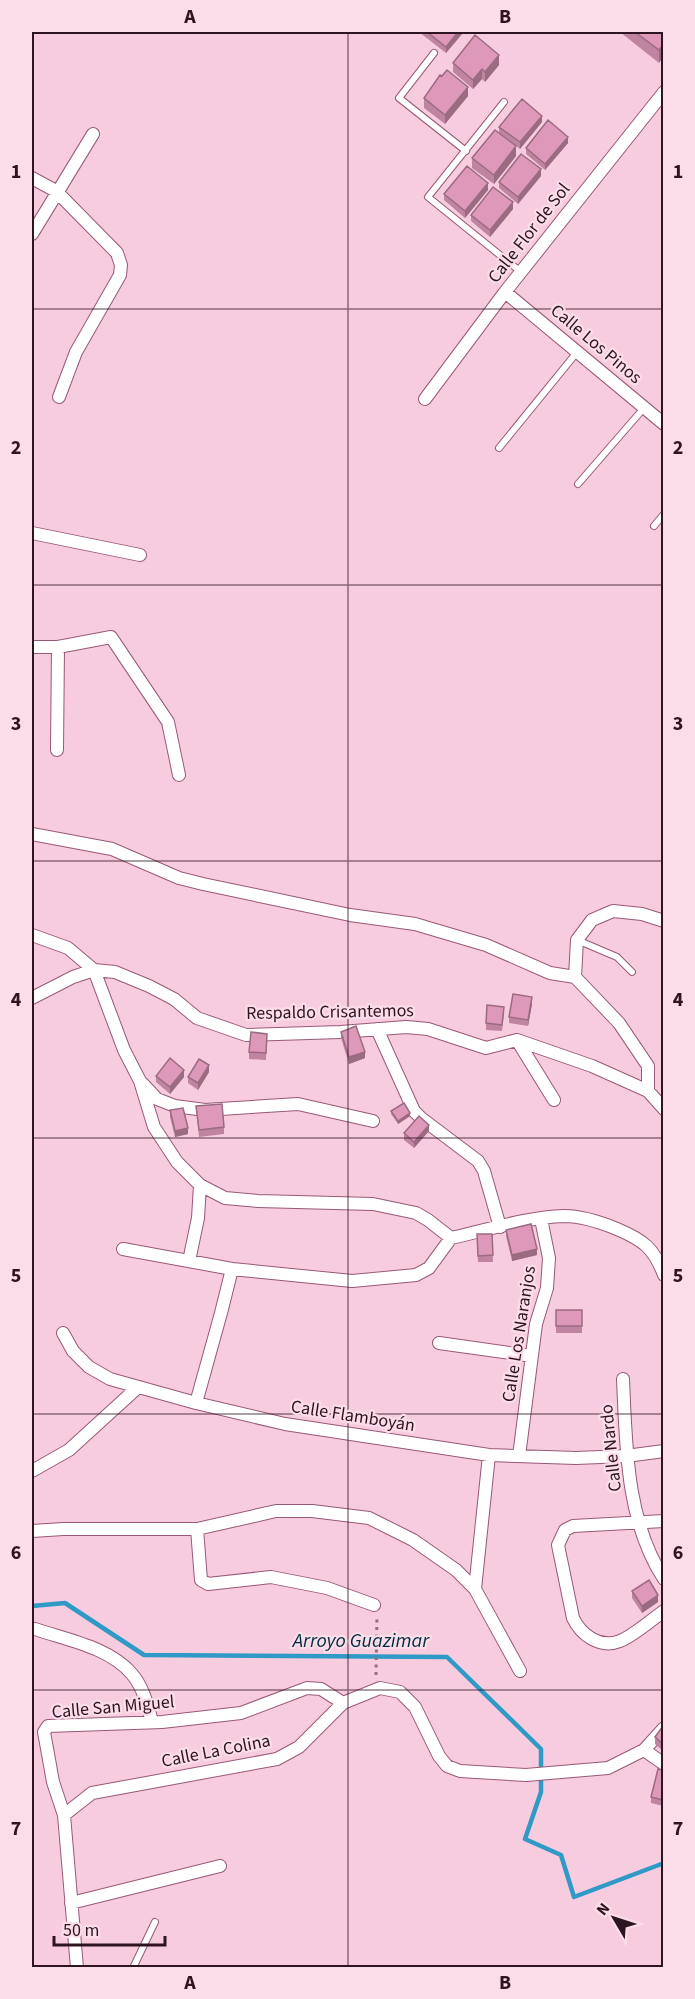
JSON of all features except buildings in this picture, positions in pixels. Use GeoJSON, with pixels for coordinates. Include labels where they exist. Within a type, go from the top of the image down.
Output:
{"type":"FeatureCollection","features":[{"type":"Feature","properties":{"kind":"street","name":"Calle Flor de Sol"},"geometry":{"type":"LineString","coordinates":[[425,399],[505,292],[663,92]]}},
{"type":"Feature","properties":{"kind":"street"},"geometry":{"type":"LineString","coordinates":[[32,234],[56,191],[93,134]]}},
{"type":"Feature","properties":{"kind":"street"},"geometry":{"type":"LineString","coordinates":[[32,177],[56,191],[117,254],[121,265],[120,275],[76,352],[59,397]]}},
{"type":"Feature","properties":{"kind":"street","name":"Calle Los Pinos"},"geometry":{"type":"LineString","coordinates":[[505,292],[663,424]]}},
{"type":"Feature","properties":{"kind":"street"},"geometry":{"type":"LineString","coordinates":[[32,533],[140,555]]}},
{"type":"Feature","properties":{"kind":"street"},"geometry":{"type":"LineString","coordinates":[[32,647],[58,647],[111,637],[168,722],[179,775]]}},
{"type":"Feature","properties":{"kind":"street"},"geometry":{"type":"LineString","coordinates":[[57,750],[58,647]]}},
{"type":"Feature","properties":{"kind":"street"},"geometry":{"type":"LineString","coordinates":[[32,834],[112,849],[179,878],[203,884],[350,915],[415,924],[486,945],[550,972],[575,977],[619,1023],[648,1066],[648,1091]]}},
{"type":"Feature","properties":{"kind":"street"},"geometry":{"type":"LineString","coordinates":[[575,977],[578,940],[592,920],[613,910],[642,914],[663,921]]}},
{"type":"Feature","properties":{"kind":"street"},"geometry":{"type":"LineString","coordinates":[[32,935],[68,948],[94,970],[124,1050],[140,1081],[154,1127],[177,1162],[200,1185],[225,1198],[258,1202],[373,1204],[416,1213],[451,1238]]}},
{"type":"Feature","properties":{"kind":"street"},"geometry":{"type":"LineString","coordinates":[[32,998],[73,977],[94,970]]}},
{"type":"Feature","properties":{"kind":"street","name":"Respaldo Crisantemos"},"geometry":{"type":"LineString","coordinates":[[94,970],[115,972],[149,986],[174,999],[197,1018],[246,1035],[406,1027],[428,1029],[486,1048],[517,1040]]}},
{"type":"Feature","properties":{"kind":"street"},"geometry":{"type":"LineString","coordinates":[[378,1029],[414,1111],[478,1161],[484,1171],[500,1227]]}},
{"type":"Feature","properties":{"kind":"street"},"geometry":{"type":"LineString","coordinates":[[517,1040],[592,1066],[648,1091],[663,1109]]}},
{"type":"Feature","properties":{"kind":"street"},"geometry":{"type":"LineString","coordinates":[[517,1040],[554,1100]]}},
{"type":"Feature","properties":{"kind":"street"},"geometry":{"type":"LineString","coordinates":[[140,1081],[157,1099],[175,1106],[205,1110],[298,1104],[373,1121]]}},
{"type":"Feature","properties":{"kind":"street"},"geometry":{"type":"LineString","coordinates":[[189,1261],[198,1218],[200,1185]]}},
{"type":"Feature","properties":{"kind":"street"},"geometry":{"type":"LineString","coordinates":[[123,1249],[232,1269],[352,1281],[416,1275],[429,1268],[451,1238],[565,1216],[597,1221],[631,1235],[648,1245],[658,1259],[663,1275]]}},
{"type":"Feature","properties":{"kind":"street","name":"Calle Los Naranjos"},"geometry":{"type":"LineString","coordinates":[[519,1456],[536,1324],[547,1288],[549,1258],[541,1219]]}},
{"type":"Feature","properties":{"kind":"street"},"geometry":{"type":"LineString","coordinates":[[196,1403],[232,1269]]}},
{"type":"Feature","properties":{"kind":"street","name":"Calle Flamboyán"},"geometry":{"type":"LineString","coordinates":[[63,1333],[73,1351],[89,1366],[110,1379],[137,1388],[285,1424],[489,1455],[576,1458],[626,1456],[663,1451]]}},
{"type":"Feature","properties":{"kind":"street"},"geometry":{"type":"LineString","coordinates":[[439,1343],[531,1356]]}},
{"type":"Feature","properties":{"kind":"street","name":"Calle Nardo"},"geometry":{"type":"LineString","coordinates":[[623,1379],[626,1456],[639,1522],[650,1555],[663,1579]]}},
{"type":"Feature","properties":{"kind":"street"},"geometry":{"type":"LineString","coordinates":[[32,1471],[69,1450],[137,1388]]}},
{"type":"Feature","properties":{"kind":"street"},"geometry":{"type":"LineString","coordinates":[[475,1589],[489,1455]]}},
{"type":"Feature","properties":{"kind":"street"},"geometry":{"type":"LineString","coordinates":[[32,1531],[197,1529],[276,1511],[312,1511],[369,1518],[422,1546],[456,1570],[475,1589],[520,1671]]}},
{"type":"Feature","properties":{"kind":"street"},"geometry":{"type":"LineString","coordinates":[[663,1521],[573,1526],[565,1530],[558,1545],[573,1618],[578,1629],[589,1638],[603,1642],[619,1642],[663,1611]]}},
{"type":"Feature","properties":{"kind":"street"},"geometry":{"type":"LineString","coordinates":[[197,1529],[201,1580],[208,1584],[271,1577],[327,1588],[374,1605]]}},
{"type":"Feature","properties":{"kind":"street"},"geometry":{"type":"LineString","coordinates":[[35,1629],[110,1656],[132,1674],[146,1698],[152,1722]]}},
{"type":"Feature","properties":{"kind":"street","name":"Calle San Miguel"},"geometry":{"type":"LineString","coordinates":[[77,1968],[64,1815],[49,1764],[44,1732],[48,1726],[152,1722],[241,1713],[307,1688],[321,1689],[343,1703]]}},
{"type":"Feature","properties":{"kind":"street"},"geometry":{"type":"LineString","coordinates":[[376,1689],[400,1692],[415,1707],[439,1756],[447,1766],[460,1771],[526,1775],[608,1768],[644,1750],[663,1728]]}},
{"type":"Feature","properties":{"kind":"street","name":"Calle La Colina"},"geometry":{"type":"LineString","coordinates":[[64,1815],[92,1793],[277,1759],[299,1747],[343,1703],[376,1689]]}},
{"type":"Feature","properties":{"kind":"street"},"geometry":{"type":"LineString","coordinates":[[644,1750],[663,1764]]}},
{"type":"Feature","properties":{"kind":"street"},"geometry":{"type":"LineString","coordinates":[[71,1903],[220,1866]]}},
{"type":"Feature","properties":{"kind":"lane"},"geometry":{"type":"LineString","coordinates":[[434,53],[399,98],[466,151]]}},
{"type":"Feature","properties":{"kind":"lane"},"geometry":{"type":"LineString","coordinates":[[504,102],[428,197],[521,272]]}},
{"type":"Feature","properties":{"kind":"lane"},"geometry":{"type":"LineString","coordinates":[[499,448],[578,351]]}},
{"type":"Feature","properties":{"kind":"lane"},"geometry":{"type":"LineString","coordinates":[[578,484],[644,408]]}},
{"type":"Feature","properties":{"kind":"lane"},"geometry":{"type":"LineString","coordinates":[[654,526],[663,514]]}},
{"type":"Feature","properties":{"kind":"lane"},"geometry":{"type":"LineString","coordinates":[[578,940],[617,957],[632,972]]}},
{"type":"Feature","properties":{"kind":"lane"},"geometry":{"type":"LineString","coordinates":[[133,1968],[156,1922]]}},
{"type":"Feature","properties":{"kind":"path"},"geometry":{"type":"LineString","coordinates":[[374,1605],[377,1610],[376,1689]]}},
{"type":"Feature","properties":{"kind":"waterway","name":"Arroyo Guazimar"},"geometry":{"type":"LineString","coordinates":[[32,1606],[65,1603],[144,1655],[447,1657],[541,1749],[541,1792],[525,1839],[561,1855],[574,1897],[664,1863]]}}]}
